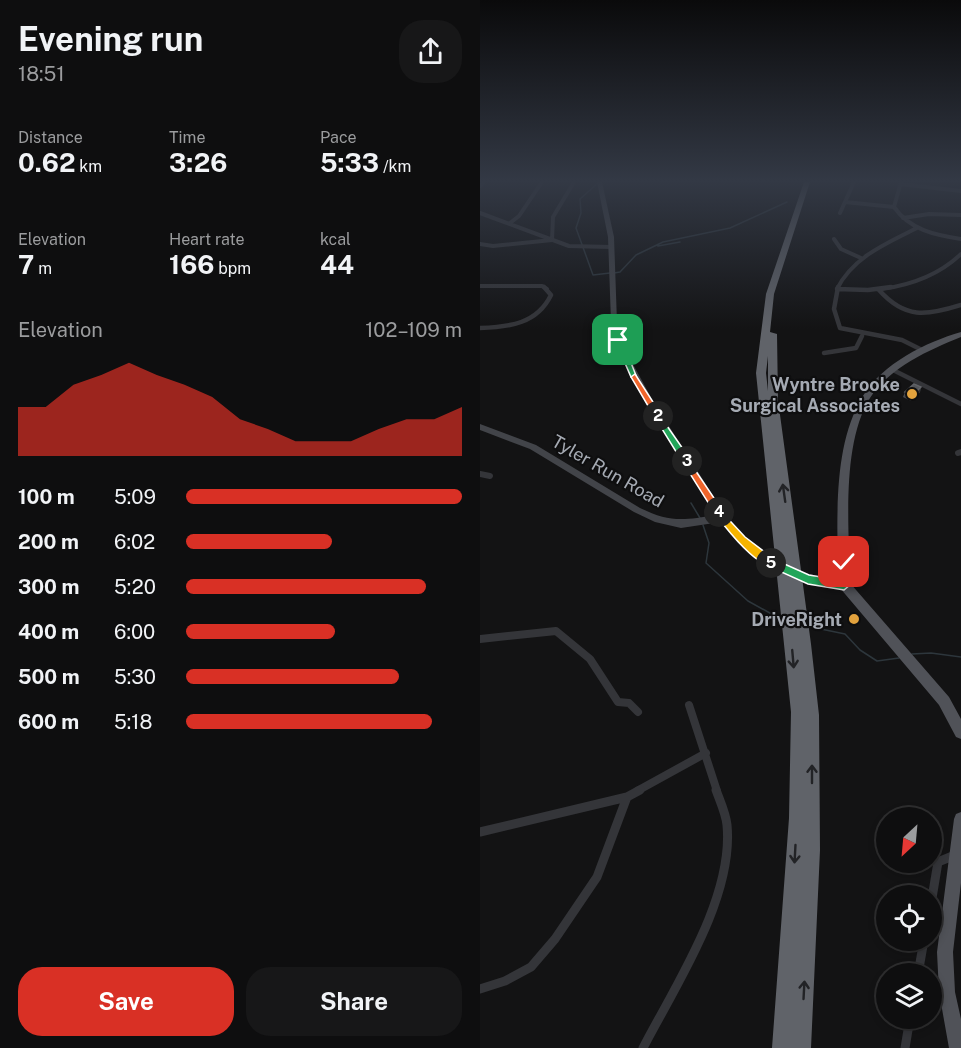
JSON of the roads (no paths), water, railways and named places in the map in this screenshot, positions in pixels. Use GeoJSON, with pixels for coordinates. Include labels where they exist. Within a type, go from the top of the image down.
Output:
{"type":"FeatureCollection","features":[{"type":"Feature","properties":{"kind":"highway"},"geometry":{"type":"LineString","coordinates":[[787,549],[765,411],[763,349],[767,312],[776,270],[790,231]]}},
{"type":"Feature","properties":{"kind":"highway"},"geometry":{"type":"LineString","coordinates":[[796,231],[784,267],[772,327],[773,400],[793,602],[810,701],[813,771],[801,1048]]}},
{"type":"Feature","properties":{"kind":"highway"},"geometry":{"type":"LineString","coordinates":[[782,1048],[798,762],[793,602]]}},
{"type":"Feature","properties":{"kind":"main road"},"geometry":{"type":"LineString","coordinates":[[961,334],[922,350],[871,391],[862,404],[845,463],[844,585],[944,701],[961,732]]}},
{"type":"Feature","properties":{"kind":"main road"},"geometry":{"type":"LineString","coordinates":[[958,1048],[945,971],[961,819]]}},
{"type":"Feature","properties":{"kind":"street"},"geometry":{"type":"LineString","coordinates":[[530,231],[584,249],[611,247]]}},
{"type":"Feature","properties":{"kind":"street"},"geometry":{"type":"LineString","coordinates":[[552,231],[552,240]]}},
{"type":"Feature","properties":{"kind":"street"},"geometry":{"type":"LineString","coordinates":[[610,231],[614,322],[624,355],[654,409],[723,518],[753,550],[780,568],[808,579],[844,585]]}},
{"type":"Feature","properties":{"kind":"street"},"geometry":{"type":"LineString","coordinates":[[912,231],[861,258],[841,280],[837,289],[834,311],[840,328],[862,336],[902,338],[922,350]]}},
{"type":"Feature","properties":{"kind":"street"},"geometry":{"type":"LineString","coordinates":[[929,231],[961,239]]}},
{"type":"Feature","properties":{"kind":"street"},"geometry":{"type":"LineString","coordinates":[[834,239],[841,249],[861,258]]}},
{"type":"Feature","properties":{"kind":"street"},"geometry":{"type":"LineString","coordinates":[[480,244],[493,246],[552,240]]}},
{"type":"Feature","properties":{"kind":"street"},"geometry":{"type":"LineString","coordinates":[[837,289],[879,290],[930,275],[949,265],[961,254]]}},
{"type":"Feature","properties":{"kind":"street"},"geometry":{"type":"LineString","coordinates":[[480,285],[545,287],[551,295],[544,308],[535,316],[519,324],[480,328]]}},
{"type":"Feature","properties":{"kind":"street"},"geometry":{"type":"LineString","coordinates":[[879,290],[888,302],[906,312],[926,314],[961,305]]}},
{"type":"Feature","properties":{"kind":"street"},"geometry":{"type":"LineString","coordinates":[[824,352],[856,348],[862,336]]}},
{"type":"Feature","properties":{"kind":"street"},"geometry":{"type":"LineString","coordinates":[[895,370],[961,404]]}},
{"type":"Feature","properties":{"kind":"street","name":"Tyler Run Road"},"geometry":{"type":"LineString","coordinates":[[480,427],[533,447],[655,519],[681,524],[723,518]]}},
{"type":"Feature","properties":{"kind":"street"},"geometry":{"type":"LineString","coordinates":[[480,474],[490,476]]}},
{"type":"Feature","properties":{"kind":"street"},"geometry":{"type":"LineString","coordinates":[[480,639],[556,631],[591,659],[618,702],[629,703],[638,712]]}},
{"type":"Feature","properties":{"kind":"street"},"geometry":{"type":"LineString","coordinates":[[643,1048],[720,885],[728,841],[727,824],[689,705]]}},
{"type":"Feature","properties":{"kind":"street"},"geometry":{"type":"LineString","coordinates":[[480,832],[627,797],[706,753]]}},
{"type":"Feature","properties":{"kind":"street"},"geometry":{"type":"LineString","coordinates":[[480,989],[505,981],[531,967],[555,939],[597,877],[627,797]]}},
{"type":"Feature","properties":{"kind":"street"},"geometry":{"type":"LineString","coordinates":[[934,885],[938,862],[956,855]]}},
{"type":"Feature","properties":{"kind":"street"},"geometry":{"type":"LineString","coordinates":[[905,1048],[908,1029]]}},
{"type":"Feature","properties":{"kind":"waterway"},"geometry":{"type":"LineString","coordinates":[[577,231],[593,275],[610,273]]}},
{"type":"Feature","properties":{"kind":"waterway"},"geometry":{"type":"LineString","coordinates":[[614,273],[620,272],[636,255],[663,242],[716,231]]}},
{"type":"Feature","properties":{"kind":"waterway"},"geometry":{"type":"LineString","coordinates":[[658,246],[680,242]]}},
{"type":"Feature","properties":{"kind":"waterway"},"geometry":{"type":"LineString","coordinates":[[691,503],[700,518]]}},
{"type":"Feature","properties":{"kind":"waterway"},"geometry":{"type":"LineString","coordinates":[[703,525],[709,543],[706,563],[748,601],[777,617]]}},
{"type":"Feature","properties":{"kind":"waterway"},"geometry":{"type":"LineString","coordinates":[[816,628],[845,634],[860,650],[877,661],[899,658]]}},
{"type":"Feature","properties":{"kind":"waterway"},"geometry":{"type":"LineString","coordinates":[[912,654],[931,653],[961,657]]}},
{"type":"Feature","properties":{"kind":"place","name":"Wyntre Brooke Surgical Associates"},"geometry":{"type":"Point","coordinates":[912,394]}},
{"type":"Feature","properties":{"kind":"place","name":"DriveRight"},"geometry":{"type":"Point","coordinates":[854,619]}}]}
